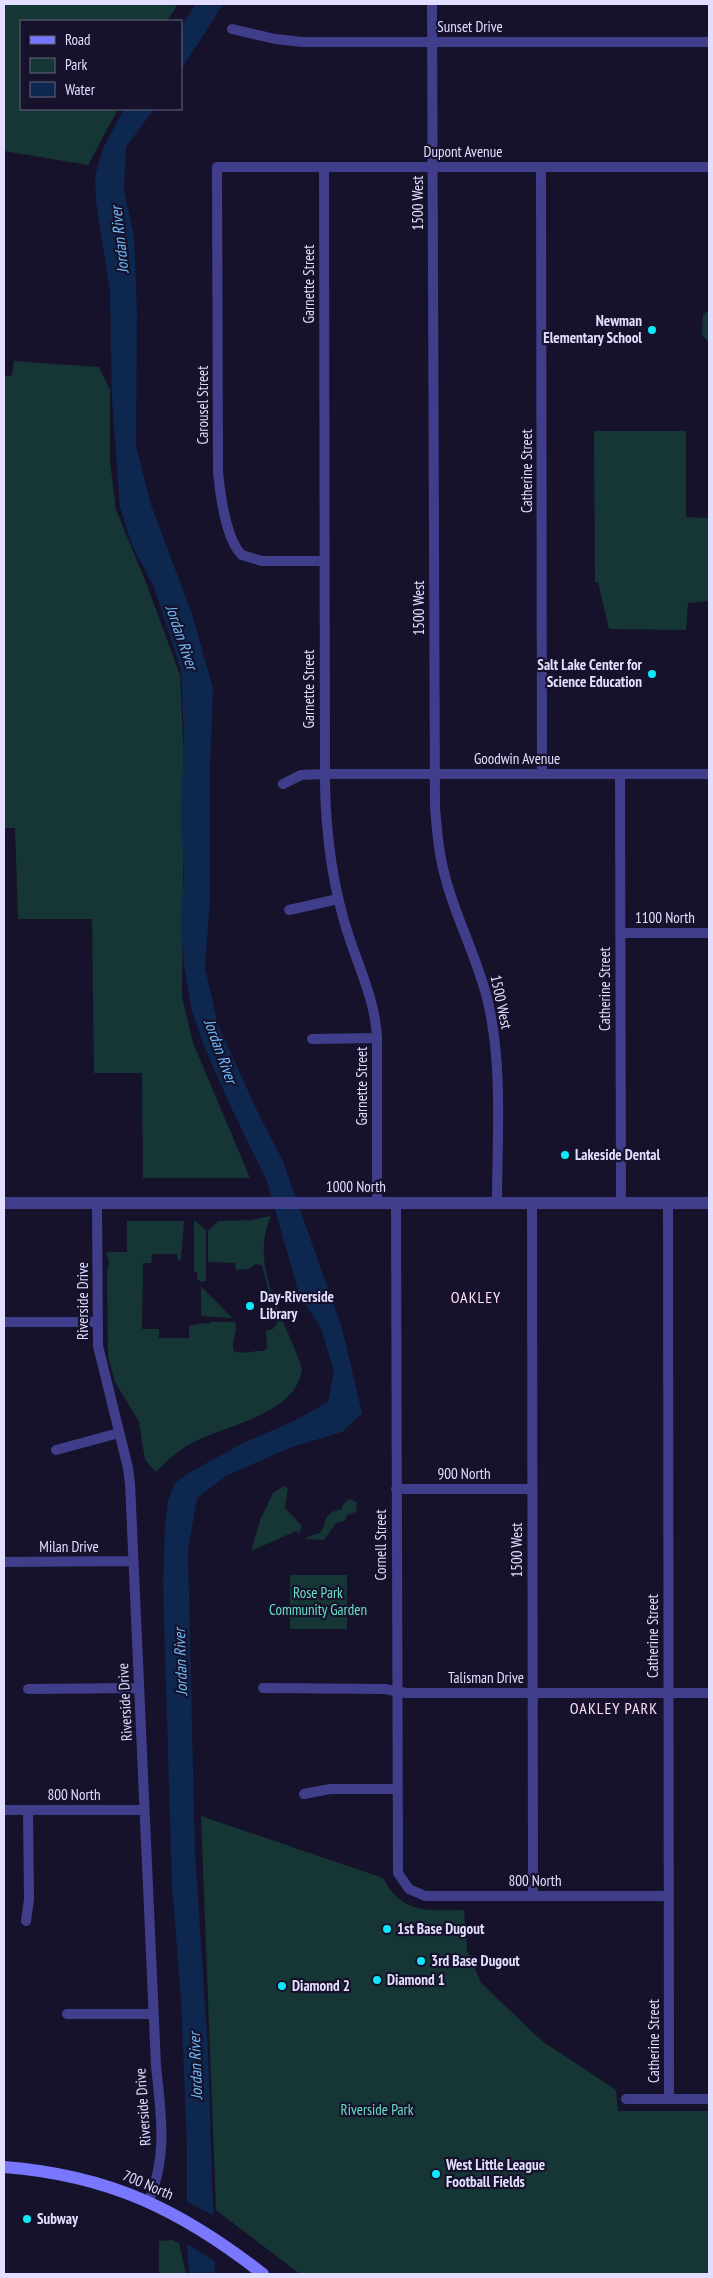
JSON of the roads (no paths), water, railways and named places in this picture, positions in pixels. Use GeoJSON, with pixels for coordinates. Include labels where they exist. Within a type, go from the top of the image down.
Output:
{"type":"FeatureCollection","features":[{"type":"Feature","properties":{"kind":"main road","name":"700 North"},"geometry":{"type":"LineString","coordinates":[[4,2167],[40,2170],[84,2178],[149,2201],[177,2215],[218,2240],[263,2274]]}},
{"type":"Feature","properties":{"kind":"street","name":"1500 West"},"geometry":{"type":"LineString","coordinates":[[432,4],[434,774],[436,824],[442,864],[453,902],[478,964],[492,1024],[496,1073],[497,1203]]}},
{"type":"Feature","properties":{"kind":"street","name":"Sunset Drive"},"geometry":{"type":"LineString","coordinates":[[232,29],[289,41],[709,42]]}},
{"type":"Feature","properties":{"kind":"street","name":"Dupont Avenue"},"geometry":{"type":"LineString","coordinates":[[217,167],[709,167]]}},
{"type":"Feature","properties":{"kind":"street","name":"Carousel Street"},"geometry":{"type":"LineString","coordinates":[[217,167],[218,472],[225,514],[234,542],[242,555],[262,561],[324,561]]}},
{"type":"Feature","properties":{"kind":"street","name":"Garnette Street"},"geometry":{"type":"LineString","coordinates":[[324,167],[324,774],[328,844],[338,899],[372,999],[377,1038],[377,1203]]}},
{"type":"Feature","properties":{"kind":"street","name":"Catherine Street"},"geometry":{"type":"LineString","coordinates":[[541,167],[542,774]]}},
{"type":"Feature","properties":{"kind":"street","name":"Goodwin Avenue"},"geometry":{"type":"LineString","coordinates":[[283,784],[301,776],[324,774],[709,774]]}},
{"type":"Feature","properties":{"kind":"street","name":"Catherine Street"},"geometry":{"type":"LineString","coordinates":[[620,774],[621,1203]]}},
{"type":"Feature","properties":{"kind":"street"},"geometry":{"type":"LineString","coordinates":[[289,910],[338,899]]}},
{"type":"Feature","properties":{"kind":"street","name":"1100 North"},"geometry":{"type":"LineString","coordinates":[[620,933],[709,933]]}},
{"type":"Feature","properties":{"kind":"street"},"geometry":{"type":"LineString","coordinates":[[312,1039],[377,1038]]}},
{"type":"Feature","properties":{"kind":"street","name":"1000 North"},"geometry":{"type":"LineString","coordinates":[[4,1203],[709,1203]]}},
{"type":"Feature","properties":{"kind":"street","name":"Riverside Drive"},"geometry":{"type":"LineString","coordinates":[[97,1203],[97,1322],[99,1355],[129,1476],[153,2014],[162,2127],[159,2172],[149,2201]]}},
{"type":"Feature","properties":{"kind":"street","name":"Cornell Street"},"geometry":{"type":"LineString","coordinates":[[396,1203],[396,1866],[405,1884]]}},
{"type":"Feature","properties":{"kind":"street","name":"1500 West"},"geometry":{"type":"LineString","coordinates":[[532,1203],[532,1896]]}},
{"type":"Feature","properties":{"kind":"street","name":"Catherine Street"},"geometry":{"type":"LineString","coordinates":[[668,1203],[669,2099]]}},
{"type":"Feature","properties":{"kind":"street"},"geometry":{"type":"LineString","coordinates":[[4,1322],[97,1322]]}},
{"type":"Feature","properties":{"kind":"street"},"geometry":{"type":"LineString","coordinates":[[56,1450],[119,1433]]}},
{"type":"Feature","properties":{"kind":"street","name":"900 North"},"geometry":{"type":"LineString","coordinates":[[396,1489],[532,1489]]}},
{"type":"Feature","properties":{"kind":"street","name":"Milan Drive"},"geometry":{"type":"LineString","coordinates":[[4,1562],[133,1561]]}},
{"type":"Feature","properties":{"kind":"street"},"geometry":{"type":"LineString","coordinates":[[28,1689],[139,1688]]}},
{"type":"Feature","properties":{"kind":"street","name":"Talisman Drive"},"geometry":{"type":"LineString","coordinates":[[263,1688],[385,1689],[406,1693],[709,1693]]}},
{"type":"Feature","properties":{"kind":"street"},"geometry":{"type":"LineString","coordinates":[[304,1794],[330,1789],[396,1789]]}},
{"type":"Feature","properties":{"kind":"street","name":"800 North"},"geometry":{"type":"LineString","coordinates":[[4,1810],[144,1810]]}},
{"type":"Feature","properties":{"kind":"street"},"geometry":{"type":"LineString","coordinates":[[26,1922],[29,1899],[28,1810]]}},
{"type":"Feature","properties":{"kind":"street","name":"800 North"},"geometry":{"type":"LineString","coordinates":[[405,1884],[414,1892],[425,1896],[668,1896]]}},
{"type":"Feature","properties":{"kind":"street"},"geometry":{"type":"LineString","coordinates":[[67,2014],[153,2014]]}},
{"type":"Feature","properties":{"kind":"street"},"geometry":{"type":"LineString","coordinates":[[626,2099],[709,2099]]}},
{"type":"Feature","properties":{"kind":"water"},"geometry":{"type":"Polygon","coordinates":[[[196,4],[223,4],[182,68],[182,25],[196,4]]]}},
{"type":"Feature","properties":{"kind":"water","name":"Jordan River"},"geometry":{"type":"Polygon","coordinates":[[[123,110],[153,110],[126,147],[124,190],[134,237],[137,311],[136,446],[151,505],[192,614],[213,689],[210,766],[210,896],[205,968],[218,1025],[259,1115],[282,1159],[342,1328],[362,1413],[342,1432],[292,1447],[226,1476],[197,1498],[188,1550],[195,1852],[208,2051],[215,2274],[189,2274],[187,2243],[187,2146],[181,1999],[172,1886],[163,1583],[168,1500],[175,1483],[187,1474],[245,1442],[294,1421],[328,1402],[334,1372],[321,1328],[299,1294],[267,1181],[229,1103],[205,1048],[192,1011],[184,966],[181,923],[184,874],[181,816],[184,737],[181,670],[154,587],[132,545],[120,507],[112,400],[110,292],[96,201],[95,176],[104,146],[123,110]]]}},
{"type":"Feature","properties":{"kind":"place","name":"Newman Elementary School"},"geometry":{"type":"Point","coordinates":[652,330]}},
{"type":"Feature","properties":{"kind":"place","name":"Salt Lake Center for Science Education"},"geometry":{"type":"Point","coordinates":[652,674]}},
{"type":"Feature","properties":{"kind":"place","name":"Lakeside Dental"},"geometry":{"type":"Point","coordinates":[565,1155]}},
{"type":"Feature","properties":{"kind":"place","name":"Day-Riverside Library"},"geometry":{"type":"Point","coordinates":[250,1306]}},
{"type":"Feature","properties":{"kind":"place","name":"1st Base Dugout"},"geometry":{"type":"Point","coordinates":[387,1929]}},
{"type":"Feature","properties":{"kind":"place","name":"3rd Base Dugout"},"geometry":{"type":"Point","coordinates":[421,1961]}},
{"type":"Feature","properties":{"kind":"place","name":"Diamond 1"},"geometry":{"type":"Point","coordinates":[377,1980]}},
{"type":"Feature","properties":{"kind":"place","name":"Diamond 2"},"geometry":{"type":"Point","coordinates":[282,1986]}},
{"type":"Feature","properties":{"kind":"place","name":"West Little League Football Fields"},"geometry":{"type":"Point","coordinates":[436,2174]}},
{"type":"Feature","properties":{"kind":"place","name":"Subway"},"geometry":{"type":"Point","coordinates":[27,2219]}},
{"type":"Feature","properties":{"kind":"district","name":"OAKLEY"},"geometry":{"type":"Point","coordinates":[476,1297]}},
{"type":"Feature","properties":{"kind":"district","name":"OAKLEY PARK"},"geometry":{"type":"Point","coordinates":[614,1708]}},
{"type":"Feature","properties":{"kind":"park label","name":"Rose Park Community Garden"},"geometry":{"type":"Point","coordinates":[318,1602]}},
{"type":"Feature","properties":{"kind":"park label","name":"Riverside Park"},"geometry":{"type":"Point","coordinates":[377,2110]}}]}
